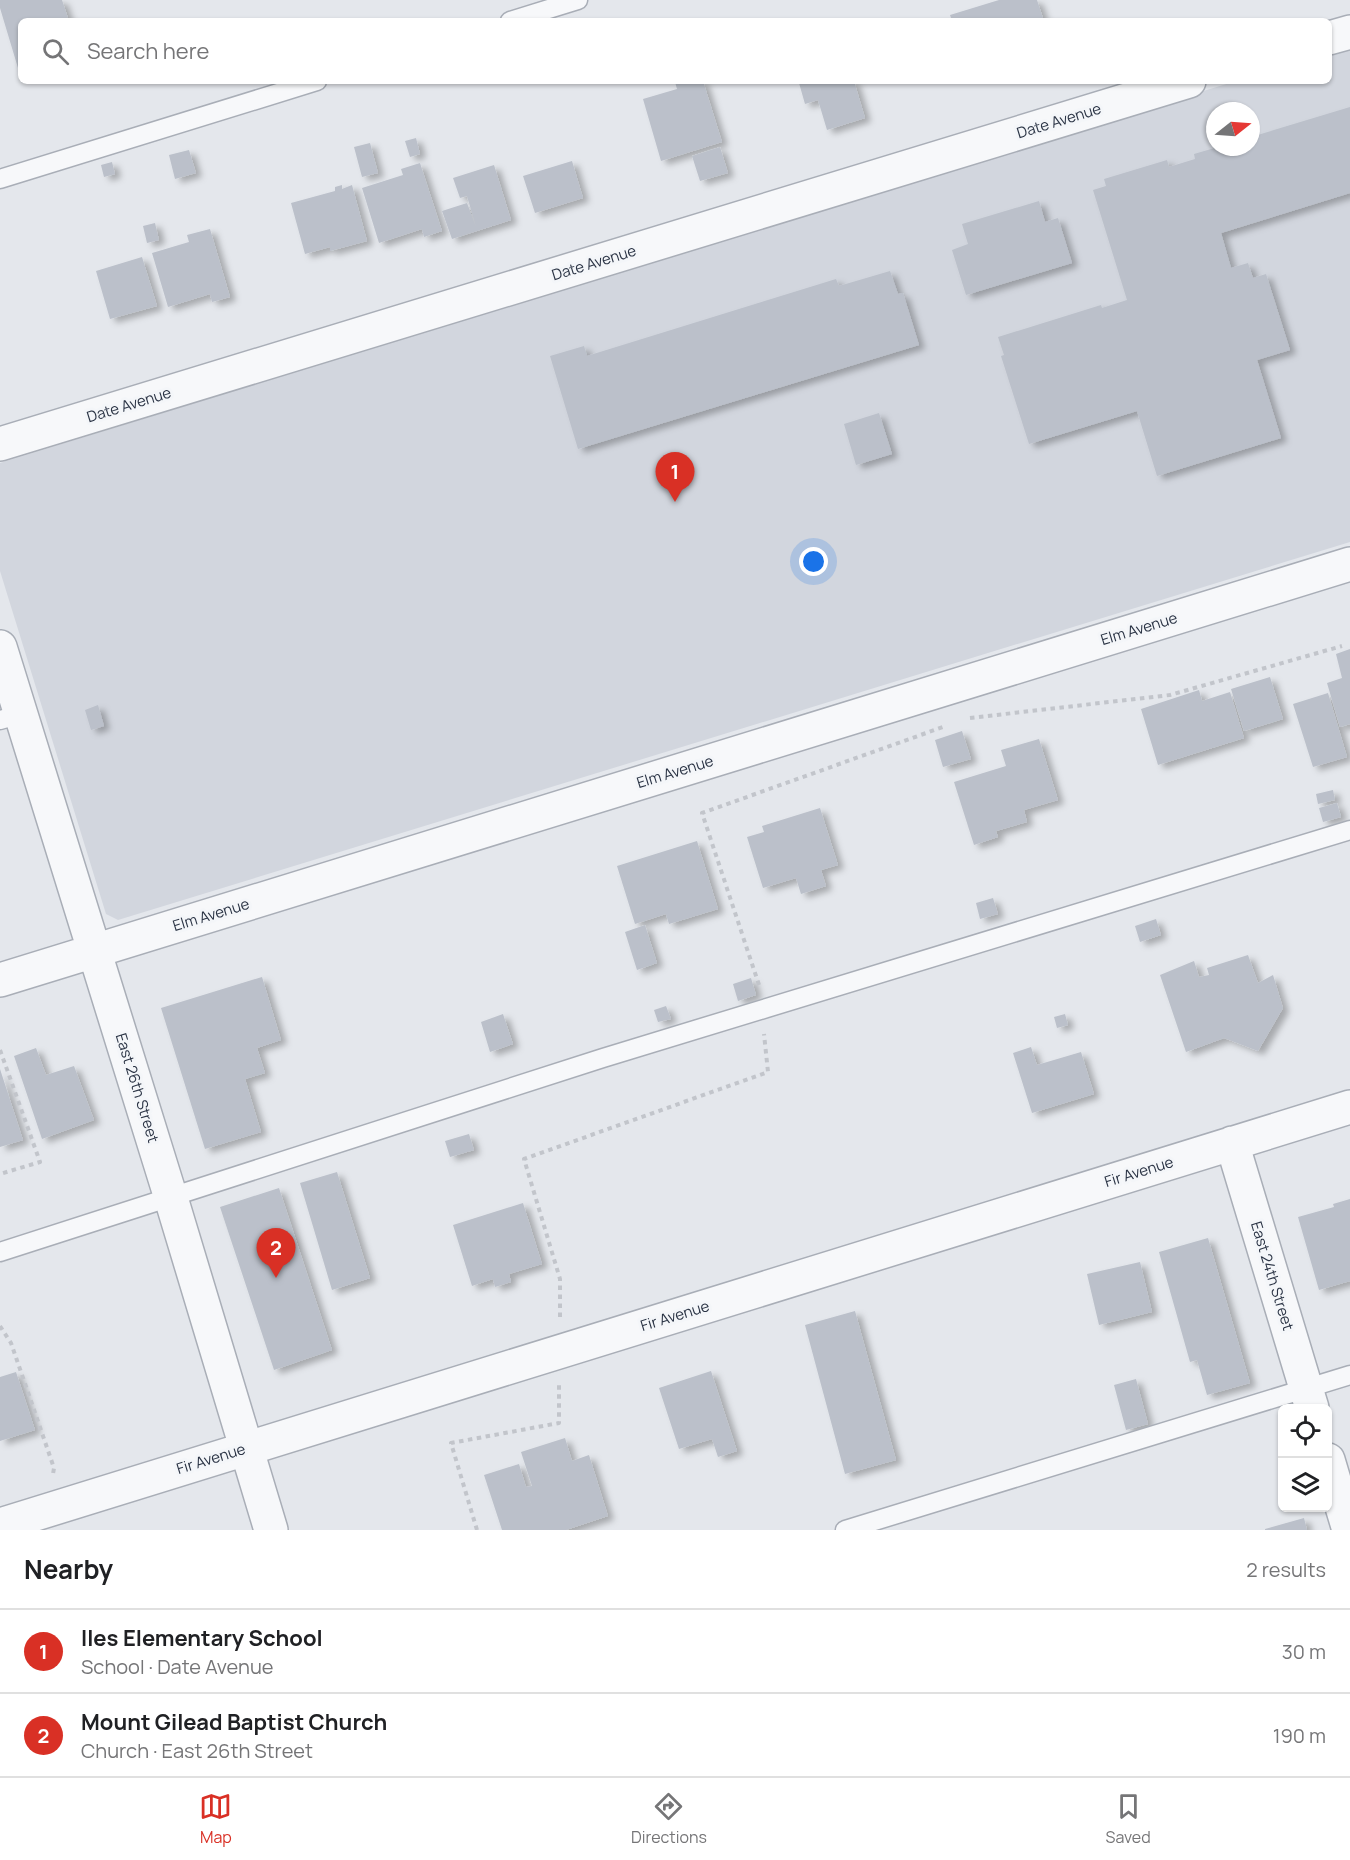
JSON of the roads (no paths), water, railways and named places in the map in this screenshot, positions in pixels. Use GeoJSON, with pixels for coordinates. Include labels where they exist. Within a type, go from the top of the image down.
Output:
{"type":"FeatureCollection","features":[{"type":"Feature","properties":{"kind":"street"},"geometry":{"type":"LineString","coordinates":[[1332,37],[1350,32]]}},
{"type":"Feature","properties":{"kind":"street","name":"Date Avenue"},"geometry":{"type":"LineString","coordinates":[[0,444],[1179,84]]}},
{"type":"Feature","properties":{"kind":"street","name":"Elm Avenue"},"geometry":{"type":"LineString","coordinates":[[0,980],[1350,564]]}},
{"type":"Feature","properties":{"kind":"street","name":"East 26th Street"},"geometry":{"type":"LineString","coordinates":[[0,647],[10,717],[94,951],[271,1530]]}},
{"type":"Feature","properties":{"kind":"street","name":"Fir Avenue"},"geometry":{"type":"LineString","coordinates":[[0,1525],[1350,1107]]}},
{"type":"Feature","properties":{"kind":"street","name":"East 24th Street"},"geometry":{"type":"LineString","coordinates":[[1232,1143],[1309,1399]]}},
{"type":"Feature","properties":{"kind":"street"},"geometry":{"type":"LineString","coordinates":[[1332,1473],[1349,1530]]}},
{"type":"Feature","properties":{"kind":"lane"},"geometry":{"type":"LineString","coordinates":[[520,18],[578,0]]}},
{"type":"Feature","properties":{"kind":"lane"},"geometry":{"type":"LineString","coordinates":[[0,179],[307,84]]}},
{"type":"Feature","properties":{"kind":"lane"},"geometry":{"type":"LineString","coordinates":[[0,1252],[603,1058],[1350,830]]}},
{"type":"Feature","properties":{"kind":"lane"},"geometry":{"type":"LineString","coordinates":[[845,1530],[1309,1399],[1350,1375]]}},
{"type":"Feature","properties":{"kind":"place","name":"Iles Elementary School"},"geometry":{"type":"Point","coordinates":[675,502]}},
{"type":"Feature","properties":{"kind":"place","name":"Mount Gilead Baptist Church"},"geometry":{"type":"Point","coordinates":[276,1278]}}]}
